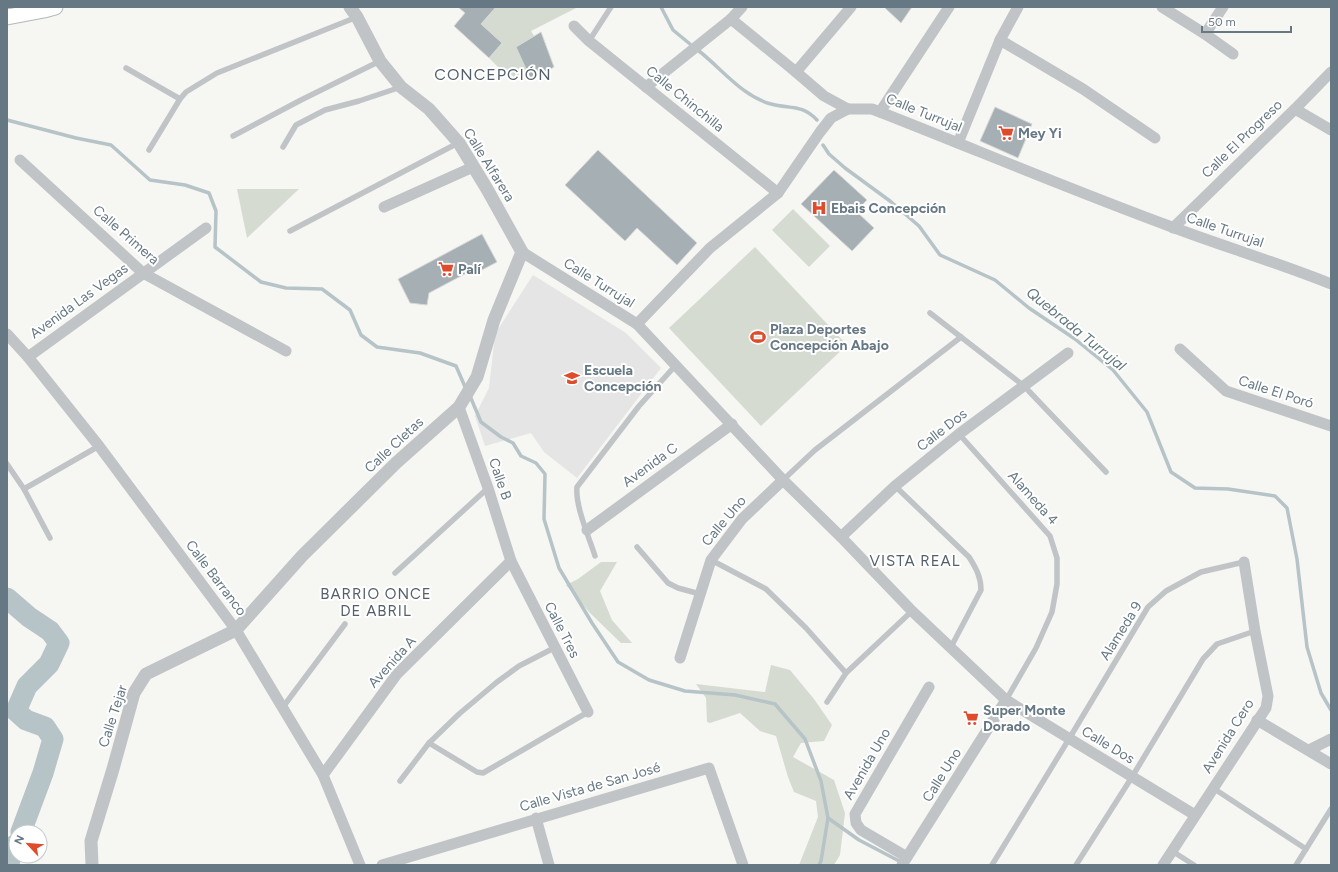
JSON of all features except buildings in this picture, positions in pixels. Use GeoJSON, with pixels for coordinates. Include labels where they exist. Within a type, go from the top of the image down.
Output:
{"type":"FeatureCollection","features":[{"type":"Feature","properties":{"kind":"main road"},"geometry":{"type":"LineString","coordinates":[[7,17],[55,7]]}},
{"type":"Feature","properties":{"kind":"street"},"geometry":{"type":"LineString","coordinates":[[646,87],[731,19],[742,7]]}},
{"type":"Feature","properties":{"kind":"street"},"geometry":{"type":"LineString","coordinates":[[796,72],[851,7]]}},
{"type":"Feature","properties":{"kind":"street"},"geometry":{"type":"LineString","coordinates":[[880,112],[949,7]]}},
{"type":"Feature","properties":{"kind":"street"},"geometry":{"type":"LineString","coordinates":[[958,143],[1000,40],[1018,7]]}},
{"type":"Feature","properties":{"kind":"street"},"geometry":{"type":"LineString","coordinates":[[1162,7],[1205,34],[1233,54]]}},
{"type":"Feature","properties":{"kind":"street"},"geometry":{"type":"LineString","coordinates":[[1205,34],[1223,7]]}},
{"type":"Feature","properties":{"kind":"street","name":"Calle Alfarera"},"geometry":{"type":"LineString","coordinates":[[354,12],[380,62],[401,88],[429,109],[459,143],[487,189],[522,252]]}},
{"type":"Feature","properties":{"kind":"street"},"geometry":{"type":"LineString","coordinates":[[731,19],[824,96],[848,109]]}},
{"type":"Feature","properties":{"kind":"street","name":"Calle Chinchilla"},"geometry":{"type":"LineString","coordinates":[[574,26],[589,41],[778,193]]}},
{"type":"Feature","properties":{"kind":"street"},"geometry":{"type":"LineString","coordinates":[[1000,40],[1083,89],[1155,138]]}},
{"type":"Feature","properties":{"kind":"street","name":"Calle El Progreso"},"geometry":{"type":"LineString","coordinates":[[1173,228],[1331,72]]}},
{"type":"Feature","properties":{"kind":"street","name":"Calle Turrujal"},"geometry":{"type":"LineString","coordinates":[[522,252],[637,324],[710,248],[778,193],[831,118],[848,109],[872,109],[1173,228],[1331,284]]}},
{"type":"Feature","properties":{"kind":"street"},"geometry":{"type":"LineString","coordinates":[[1295,109],[1331,130]]}},
{"type":"Feature","properties":{"kind":"street","name":"Calle Primera"},"geometry":{"type":"LineString","coordinates":[[20,160],[144,273],[286,351]]}},
{"type":"Feature","properties":{"kind":"street"},"geometry":{"type":"LineString","coordinates":[[384,207],[473,167]]}},
{"type":"Feature","properties":{"kind":"street","name":"Avenida Las Vegas"},"geometry":{"type":"LineString","coordinates":[[28,357],[206,228]]}},
{"type":"Feature","properties":{"kind":"street","name":"Calle Cletas"},"geometry":{"type":"LineString","coordinates":[[236,630],[302,556],[396,463],[459,407],[477,377],[494,320],[522,252]]}},
{"type":"Feature","properties":{"kind":"street","name":"Calle Dos"},"geometry":{"type":"LineString","coordinates":[[637,324],[783,480],[841,537],[912,611],[1006,700],[1195,815]]}},
{"type":"Feature","properties":{"kind":"street","name":"Calle Barranco"},"geometry":{"type":"LineString","coordinates":[[7,334],[28,357],[99,446],[236,630],[323,775],[360,865]]}},
{"type":"Feature","properties":{"kind":"street","name":"Calle El Poró"},"geometry":{"type":"LineString","coordinates":[[1180,349],[1226,391],[1331,426]]}},
{"type":"Feature","properties":{"kind":"street","name":"Calle Dos"},"geometry":{"type":"LineString","coordinates":[[841,537],[895,486],[959,434],[1068,353]]}},
{"type":"Feature","properties":{"kind":"street","name":"Calle B"},"geometry":{"type":"LineString","coordinates":[[459,407],[512,561]]}},
{"type":"Feature","properties":{"kind":"street","name":"Avenida C"},"geometry":{"type":"LineString","coordinates":[[587,530],[732,424]]}},
{"type":"Feature","properties":{"kind":"street","name":"Calle Uno"},"geometry":{"type":"LineString","coordinates":[[680,658],[712,560],[742,519],[783,480]]}},
{"type":"Feature","properties":{"kind":"street","name":"Calle Tres"},"geometry":{"type":"LineString","coordinates":[[512,561],[554,648],[588,712]]}},
{"type":"Feature","properties":{"kind":"street","name":"Avenida A"},"geometry":{"type":"LineString","coordinates":[[323,775],[397,674],[512,561]]}},
{"type":"Feature","properties":{"kind":"street","name":"Avenida Cero"},"geometry":{"type":"LineString","coordinates":[[1162,865],[1266,708],[1268,696],[1255,631],[1244,562]]}},
{"type":"Feature","properties":{"kind":"street","name":"Calle Tejar"},"geometry":{"type":"LineString","coordinates":[[92,865],[90,841],[114,769],[134,693],[146,674],[236,630]]}},
{"type":"Feature","properties":{"kind":"street","name":"Avenida Uno"},"geometry":{"type":"LineString","coordinates":[[905,861],[861,830],[856,823],[855,814],[929,687]]}},
{"type":"Feature","properties":{"kind":"street","name":"Calle Uno"},"geometry":{"type":"LineString","coordinates":[[905,861],[1006,700]]}},
{"type":"Feature","properties":{"kind":"street"},"geometry":{"type":"LineString","coordinates":[[1257,720],[1331,764]]}},
{"type":"Feature","properties":{"kind":"street"},"geometry":{"type":"LineString","coordinates":[[1309,750],[1331,739]]}},
{"type":"Feature","properties":{"kind":"street","name":"Calle Vista de San José"},"geometry":{"type":"LineString","coordinates":[[382,865],[536,818],[709,768],[743,865]]}},
{"type":"Feature","properties":{"kind":"street"},"geometry":{"type":"LineString","coordinates":[[536,818],[549,865]]}},
{"type":"Feature","properties":{"kind":"lane"},"geometry":{"type":"LineString","coordinates":[[589,41],[611,7]]}},
{"type":"Feature","properties":{"kind":"lane"},"geometry":{"type":"LineString","coordinates":[[149,150],[180,99],[186,92],[217,73],[354,12]]}},
{"type":"Feature","properties":{"kind":"lane"},"geometry":{"type":"LineString","coordinates":[[233,136],[301,100],[380,62]]}},
{"type":"Feature","properties":{"kind":"lane"},"geometry":{"type":"LineString","coordinates":[[126,68],[180,99]]}},
{"type":"Feature","properties":{"kind":"lane"},"geometry":{"type":"LineString","coordinates":[[283,147],[296,125],[319,113],[401,88]]}},
{"type":"Feature","properties":{"kind":"lane"},"geometry":{"type":"LineString","coordinates":[[290,231],[459,143]]}},
{"type":"Feature","properties":{"kind":"lane"},"geometry":{"type":"LineString","coordinates":[[930,313],[1024,386],[1106,472]]}},
{"type":"Feature","properties":{"kind":"lane"},"geometry":{"type":"LineString","coordinates":[[783,480],[815,450],[961,337]]}},
{"type":"Feature","properties":{"kind":"lane"},"geometry":{"type":"LineString","coordinates":[[595,556],[579,505],[577,494],[578,487],[639,406],[676,366]]}},
{"type":"Feature","properties":{"kind":"lane","name":"Alameda 4"},"geometry":{"type":"LineString","coordinates":[[959,434],[1050,536],[1057,558],[1056,584],[1052,612],[1036,648],[1006,700]]}},
{"type":"Feature","properties":{"kind":"lane"},"geometry":{"type":"LineString","coordinates":[[24,489],[99,446]]}},
{"type":"Feature","properties":{"kind":"lane"},"geometry":{"type":"LineString","coordinates":[[7,464],[24,489],[50,538]]}},
{"type":"Feature","properties":{"kind":"lane"},"geometry":{"type":"LineString","coordinates":[[895,486],[969,557],[976,568],[981,581],[981,590],[951,647]]}},
{"type":"Feature","properties":{"kind":"lane"},"geometry":{"type":"LineString","coordinates":[[395,573],[488,488]]}},
{"type":"Feature","properties":{"kind":"lane"},"geometry":{"type":"LineString","coordinates":[[637,547],[668,583],[678,588],[700,594]]}},
{"type":"Feature","properties":{"kind":"lane"},"geometry":{"type":"LineString","coordinates":[[712,560],[766,589],[806,628],[846,673]]}},
{"type":"Feature","properties":{"kind":"lane","name":"Alameda 9"},"geometry":{"type":"LineString","coordinates":[[992,865],[1070,739],[1148,607],[1166,591],[1201,572],[1244,562]]}},
{"type":"Feature","properties":{"kind":"lane"},"geometry":{"type":"LineString","coordinates":[[827,702],[846,673],[912,611]]}},
{"type":"Feature","properties":{"kind":"lane"},"geometry":{"type":"LineString","coordinates":[[283,707],[345,624]]}},
{"type":"Feature","properties":{"kind":"lane"},"geometry":{"type":"LineString","coordinates":[[1076,865],[1132,777],[1203,659],[1217,644],[1255,631]]}},
{"type":"Feature","properties":{"kind":"lane"},"geometry":{"type":"LineString","coordinates":[[400,781],[429,743],[459,714],[497,682],[519,666],[554,648]]}},
{"type":"Feature","properties":{"kind":"lane"},"geometry":{"type":"LineString","coordinates":[[429,743],[477,772],[482,773],[588,712]]}},
{"type":"Feature","properties":{"kind":"lane"},"geometry":{"type":"LineString","coordinates":[[1213,788],[1306,849]]}},
{"type":"Feature","properties":{"kind":"lane"},"geometry":{"type":"LineString","coordinates":[[1296,865],[1331,809]]}},
{"type":"Feature","properties":{"kind":"lane"},"geometry":{"type":"LineString","coordinates":[[1172,851],[1194,865]]}},
{"type":"Feature","properties":{"kind":"shaded area"},"geometry":{"type":"Polygon","coordinates":[[[488,7],[578,7],[531,31],[534,36],[516,47],[531,80],[516,78],[497,66],[489,58],[502,43],[481,24],[493,11],[488,7]]]}},
{"type":"Feature","properties":{"kind":"shaded area"},"geometry":{"type":"Polygon","coordinates":[[[237,189],[299,189],[247,238],[237,189]]]}},
{"type":"Feature","properties":{"kind":"shaded area"},"geometry":{"type":"Polygon","coordinates":[[[793,209],[830,246],[809,267],[772,230],[793,209]]]}},
{"type":"Feature","properties":{"kind":"shaded area","name":"Plaza Deportes Concepción Abajo"},"geometry":{"type":"Polygon","coordinates":[[[755,247],[847,345],[761,426],[669,328],[755,247]]]}},
{"type":"Feature","properties":{"kind":"shaded area","name":"Escuela Concepción"},"geometry":{"type":"Polygon","coordinates":[[[533,275],[626,333],[661,368],[577,478],[544,452],[531,433],[485,446],[475,416],[489,388],[495,334],[533,275]]]}},
{"type":"Feature","properties":{"kind":"shaded area"},"geometry":{"type":"Polygon","coordinates":[[[601,562],[617,562],[600,591],[612,620],[632,643],[621,643],[590,613],[566,585],[578,579],[601,562]]]}},
{"type":"Feature","properties":{"kind":"shaded area"},"geometry":{"type":"Polygon","coordinates":[[[771,665],[790,670],[814,699],[832,725],[824,741],[801,743],[793,757],[834,780],[845,813],[840,855],[834,865],[799,865],[818,817],[816,801],[794,792],[776,736],[760,731],[740,713],[710,723],[707,722],[706,698],[696,684],[765,692],[771,665]]]}},
{"type":"Feature","properties":{"kind":"waterway","name":"Quebrada Turrujal"},"geometry":{"type":"LineString","coordinates":[[661,7],[673,30],[690,44]]}},
{"type":"Feature","properties":{"kind":"waterway","name":"Quebrada Turrujal"},"geometry":{"type":"LineString","coordinates":[[699,51],[751,95],[771,104],[801,109],[817,120]]}},
{"type":"Feature","properties":{"kind":"waterway"},"geometry":{"type":"LineString","coordinates":[[7,120],[76,138],[111,145],[150,180],[185,185],[209,193],[216,211],[215,247],[261,282],[286,288],[322,289],[350,310],[361,335],[377,347],[420,353],[456,366],[466,389]]}},
{"type":"Feature","properties":{"kind":"waterway","name":"Quebrada Turrujal"},"geometry":{"type":"LineString","coordinates":[[823,145],[829,154],[845,168],[890,201],[919,226],[940,255],[995,280],[1029,308],[1075,339],[1113,370],[1147,412],[1171,472],[1195,488],[1228,489],[1275,496],[1287,508],[1297,559],[1307,647],[1321,693],[1331,710]]}},
{"type":"Feature","properties":{"kind":"waterway"},"geometry":{"type":"LineString","coordinates":[[470,396],[481,422],[501,437],[513,443],[521,456],[536,463],[545,474],[544,519],[559,568],[592,623],[618,662],[649,680],[685,691],[735,695],[775,704],[805,739],[821,781],[828,818],[821,861],[819,865]]}},
{"type":"Feature","properties":{"kind":"waterway"},"geometry":{"type":"LineString","coordinates":[[7,598],[29,617],[50,631],[59,643],[49,664],[27,686],[16,711],[26,720],[45,727],[53,739],[43,773],[24,824]]}},
{"type":"Feature","properties":{"kind":"waterway"},"geometry":{"type":"LineString","coordinates":[[828,818],[859,840],[901,862]]}},
{"type":"Feature","properties":{"kind":"place","name":"Mey Yi"},"geometry":{"type":"Point","coordinates":[1006,133]}},
{"type":"Feature","properties":{"kind":"place","name":"Ebais Concepción"},"geometry":{"type":"Point","coordinates":[819,208]}},
{"type":"Feature","properties":{"kind":"place","name":"Palí"},"geometry":{"type":"Point","coordinates":[446,269]}},
{"type":"Feature","properties":{"kind":"place","name":"Plaza Deportes Concepción Abajo"},"geometry":{"type":"Point","coordinates":[758,337]}},
{"type":"Feature","properties":{"kind":"place","name":"Escuela Concepción"},"geometry":{"type":"Point","coordinates":[572,378]}},
{"type":"Feature","properties":{"kind":"place","name":"Super Monte Dorado"},"geometry":{"type":"Point","coordinates":[971,718]}},
{"type":"Feature","properties":{"kind":"district","name":"CONCEPCIÓN"},"geometry":{"type":"Point","coordinates":[493,74]}},
{"type":"Feature","properties":{"kind":"district","name":"VISTA REAL"},"geometry":{"type":"Point","coordinates":[915,561]}},
{"type":"Feature","properties":{"kind":"district","name":"BARRIO ONCE DE ABRIL"},"geometry":{"type":"Point","coordinates":[376,602]}}]}
